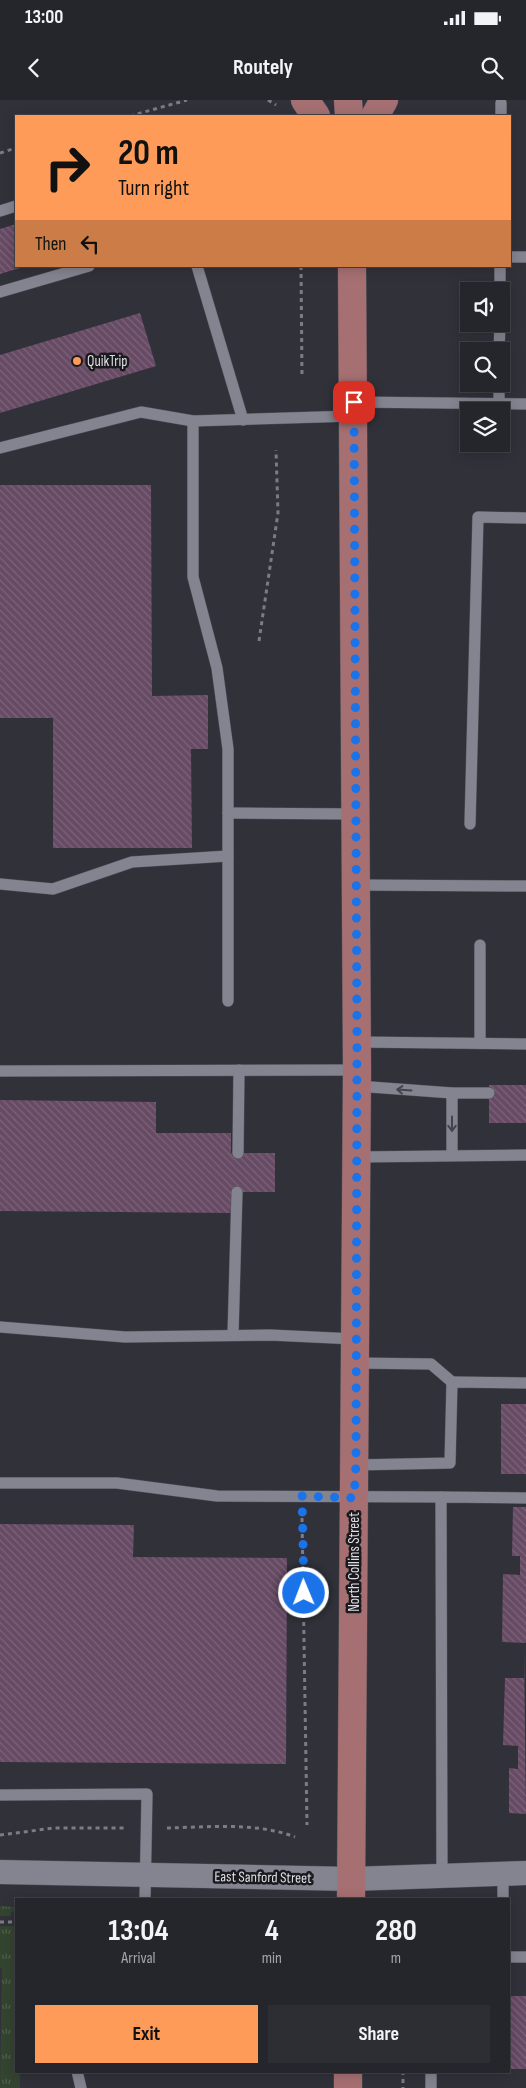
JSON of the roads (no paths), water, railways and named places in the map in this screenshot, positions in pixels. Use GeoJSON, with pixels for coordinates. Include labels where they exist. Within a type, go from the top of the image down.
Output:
{"type":"FeatureCollection","features":[{"type":"Feature","properties":{"kind":"main road"},"geometry":{"type":"LineString","coordinates":[[305,100],[315,115]]}},
{"type":"Feature","properties":{"kind":"main road"},"geometry":{"type":"LineString","coordinates":[[348,100],[349,115]]}},
{"type":"Feature","properties":{"kind":"main road"},"geometry":{"type":"LineString","coordinates":[[376,115],[384,100]]}},
{"type":"Feature","properties":{"kind":"main road","name":"North Collins Street"},"geometry":{"type":"LineString","coordinates":[[351,1889],[354,1498],[356,1465],[357,1078],[352,267]]}},
{"type":"Feature","properties":{"kind":"main road"},"geometry":{"type":"LineString","coordinates":[[348,2073],[348,2088]]}},
{"type":"Feature","properties":{"kind":"street","name":"East Sanford Street"},"geometry":{"type":"LineString","coordinates":[[0,1872],[145,1875],[351,1889],[442,1876],[514,1873]]}},
{"type":"Feature","properties":{"kind":"lane"},"geometry":{"type":"LineString","coordinates":[[501,103],[501,115]]}},
{"type":"Feature","properties":{"kind":"lane"},"geometry":{"type":"LineString","coordinates":[[0,211],[15,206]]}},
{"type":"Feature","properties":{"kind":"lane"},"geometry":{"type":"LineString","coordinates":[[511,257],[526,257]]}},
{"type":"Feature","properties":{"kind":"lane"},"geometry":{"type":"LineString","coordinates":[[0,292],[86,267]]}},
{"type":"Feature","properties":{"kind":"lane"},"geometry":{"type":"LineString","coordinates":[[197,267],[244,420]]}},
{"type":"Feature","properties":{"kind":"lane"},"geometry":{"type":"LineString","coordinates":[[500,267],[500,282]]}},
{"type":"Feature","properties":{"kind":"lane"},"geometry":{"type":"LineString","coordinates":[[510,404],[526,404]]}},
{"type":"Feature","properties":{"kind":"lane"},"geometry":{"type":"LineString","coordinates":[[0,448],[141,412],[193,421],[244,420],[354,409],[460,405]]}},
{"type":"Feature","properties":{"kind":"lane"},"geometry":{"type":"LineString","coordinates":[[193,421],[193,577],[217,668],[228,749],[228,1001]]}},
{"type":"Feature","properties":{"kind":"lane"},"geometry":{"type":"LineString","coordinates":[[470,824],[478,517],[526,518]]}},
{"type":"Feature","properties":{"kind":"lane"},"geometry":{"type":"LineString","coordinates":[[228,813],[356,814]]}},
{"type":"Feature","properties":{"kind":"lane"},"geometry":{"type":"LineString","coordinates":[[0,884],[53,889],[132,862],[228,856]]}},
{"type":"Feature","properties":{"kind":"lane"},"geometry":{"type":"LineString","coordinates":[[356,885],[526,886]]}},
{"type":"Feature","properties":{"kind":"lane"},"geometry":{"type":"LineString","coordinates":[[480,945],[480,1043]]}},
{"type":"Feature","properties":{"kind":"lane"},"geometry":{"type":"LineString","coordinates":[[357,1042],[526,1044]]}},
{"type":"Feature","properties":{"kind":"lane"},"geometry":{"type":"LineString","coordinates":[[238,1153],[239,1070]]}},
{"type":"Feature","properties":{"kind":"lane"},"geometry":{"type":"LineString","coordinates":[[0,1071],[239,1070],[357,1078],[452,1093],[489,1093]]}},
{"type":"Feature","properties":{"kind":"lane"},"geometry":{"type":"LineString","coordinates":[[452,1093],[452,1155]]}},
{"type":"Feature","properties":{"kind":"lane"},"geometry":{"type":"LineString","coordinates":[[356,1157],[526,1155]]}},
{"type":"Feature","properties":{"kind":"lane"},"geometry":{"type":"LineString","coordinates":[[234,1335],[237,1192]]}},
{"type":"Feature","properties":{"kind":"lane"},"geometry":{"type":"LineString","coordinates":[[0,1327],[125,1337],[234,1335],[355,1351],[431,1364],[452,1382],[526,1382]]}},
{"type":"Feature","properties":{"kind":"lane"},"geometry":{"type":"LineString","coordinates":[[356,1465],[450,1463],[452,1382]]}},
{"type":"Feature","properties":{"kind":"lane"},"geometry":{"type":"LineString","coordinates":[[0,1483],[118,1483],[217,1496],[526,1498]]}},
{"type":"Feature","properties":{"kind":"lane"},"geometry":{"type":"LineString","coordinates":[[441,1497],[442,1876]]}},
{"type":"Feature","properties":{"kind":"lane"},"geometry":{"type":"LineString","coordinates":[[0,1795],[147,1794],[145,1898]]}},
{"type":"Feature","properties":{"kind":"lane"},"geometry":{"type":"LineString","coordinates":[[503,1898],[514,1873]]}},
{"type":"Feature","properties":{"kind":"lane"},"geometry":{"type":"LineString","coordinates":[[510,1957],[526,1956]]}},
{"type":"Feature","properties":{"kind":"lane"},"geometry":{"type":"LineString","coordinates":[[77,2073],[81,2088]]}},
{"type":"Feature","properties":{"kind":"lane"},"geometry":{"type":"LineString","coordinates":[[431,2073],[431,2088]]}},
{"type":"Feature","properties":{"kind":"place","name":"QuikTrip"},"geometry":{"type":"Point","coordinates":[77,361]}}]}
